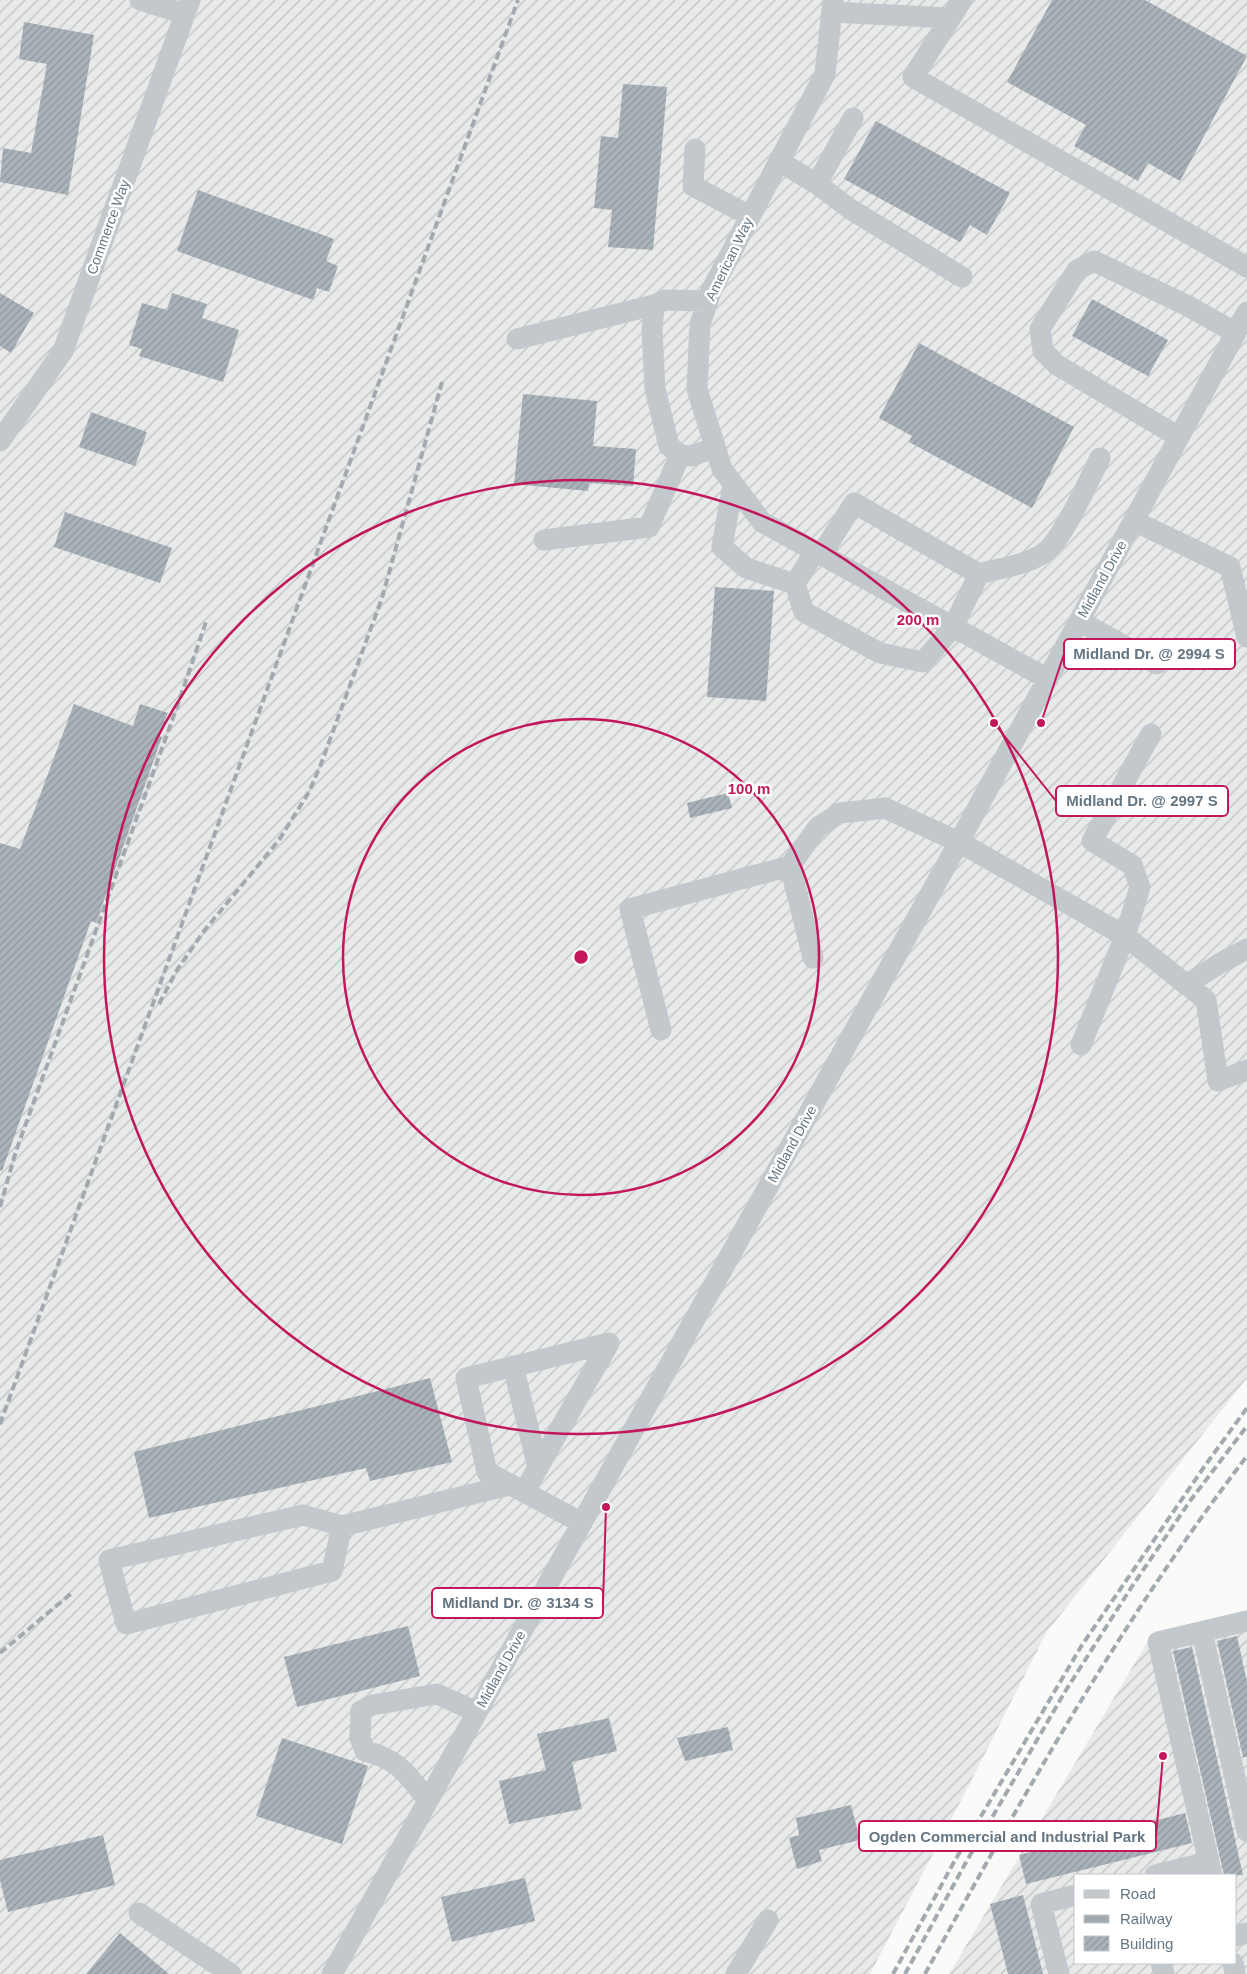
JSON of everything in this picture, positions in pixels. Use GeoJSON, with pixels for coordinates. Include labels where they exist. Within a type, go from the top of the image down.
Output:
{"type":"FeatureCollection","features":[{"type":"Feature","properties":{"kind":"street"},"geometry":{"type":"LineString","coordinates":[[140,0],[187,7]]}},
{"type":"Feature","properties":{"kind":"street"},"geometry":{"type":"LineString","coordinates":[[962,0],[913,77],[1247,268]]}},
{"type":"Feature","properties":{"kind":"street"},"geometry":{"type":"LineString","coordinates":[[832,6],[950,18]]}},
{"type":"Feature","properties":{"kind":"street","name":"American Way"},"geometry":{"type":"LineString","coordinates":[[832,6],[824,74],[712,289],[700,324],[697,389],[722,469],[762,522],[1048,679]]}},
{"type":"Feature","properties":{"kind":"street","name":"Commerce Way"},"geometry":{"type":"LineString","coordinates":[[0,441],[63,351],[187,7]]}},
{"type":"Feature","properties":{"kind":"street"},"geometry":{"type":"LineString","coordinates":[[817,184],[853,118]]}},
{"type":"Feature","properties":{"kind":"street"},"geometry":{"type":"LineString","coordinates":[[695,149],[693,186],[750,216]]}},
{"type":"Feature","properties":{"kind":"street"},"geometry":{"type":"LineString","coordinates":[[779,161],[817,184],[850,209],[962,277]]}},
{"type":"Feature","properties":{"kind":"street"},"geometry":{"type":"LineString","coordinates":[[1179,437],[1057,365],[1043,351],[1040,329],[1077,270],[1094,261],[1188,306],[1236,333]]}},
{"type":"Feature","properties":{"kind":"street"},"geometry":{"type":"LineString","coordinates":[[517,339],[654,305],[665,300],[708,301]]}},
{"type":"Feature","properties":{"kind":"street"},"geometry":{"type":"LineString","coordinates":[[654,305],[652,331],[655,389],[669,446],[680,456],[692,456],[715,446]]}},
{"type":"Feature","properties":{"kind":"street","name":"Midland Drive"},"geometry":{"type":"LineString","coordinates":[[332,1974],[959,842],[1247,312]]}},
{"type":"Feature","properties":{"kind":"street"},"geometry":{"type":"LineString","coordinates":[[544,540],[650,527],[680,456]]}},
{"type":"Feature","properties":{"kind":"street"},"geometry":{"type":"LineString","coordinates":[[795,584],[854,503],[979,574],[1028,561],[1046,552],[1062,531],[1100,458]]}},
{"type":"Feature","properties":{"kind":"street"},"geometry":{"type":"LineString","coordinates":[[733,484],[722,547],[746,568],[795,584]]}},
{"type":"Feature","properties":{"kind":"street"},"geometry":{"type":"LineString","coordinates":[[1134,521],[1230,567],[1247,637]]}},
{"type":"Feature","properties":{"kind":"street"},"geometry":{"type":"LineString","coordinates":[[795,584],[804,612],[880,653],[923,662],[953,627],[979,574]]}},
{"type":"Feature","properties":{"kind":"street"},"geometry":{"type":"LineString","coordinates":[[1079,621],[1157,664]]}},
{"type":"Feature","properties":{"kind":"street"},"geometry":{"type":"LineString","coordinates":[[1080,1045],[1126,936],[1140,887],[1132,866],[1092,841],[1151,734]]}},
{"type":"Feature","properties":{"kind":"street"},"geometry":{"type":"LineString","coordinates":[[661,1030],[630,909],[790,866],[818,827],[840,812],[885,808],[959,842],[1126,936],[1206,1000],[1218,1081],[1247,1070]]}},
{"type":"Feature","properties":{"kind":"street"},"geometry":{"type":"LineString","coordinates":[[790,866],[813,958]]}},
{"type":"Feature","properties":{"kind":"street"},"geometry":{"type":"LineString","coordinates":[[1186,985],[1222,962],[1247,949]]}},
{"type":"Feature","properties":{"kind":"street"},"geometry":{"type":"LineString","coordinates":[[342,1526],[332,1571],[126,1624],[110,1560],[303,1516],[342,1526],[517,1488],[538,1468],[609,1343],[466,1378],[487,1472],[517,1488],[582,1523]]}},
{"type":"Feature","properties":{"kind":"street"},"geometry":{"type":"LineString","coordinates":[[513,1366],[538,1468]]}},
{"type":"Feature","properties":{"kind":"street"},"geometry":{"type":"LineString","coordinates":[[1212,1874],[1158,1642],[1247,1622]]}},
{"type":"Feature","properties":{"kind":"street"},"geometry":{"type":"LineString","coordinates":[[1202,1632],[1247,1831]]}},
{"type":"Feature","properties":{"kind":"street"},"geometry":{"type":"LineString","coordinates":[[428,1800],[400,1765],[379,1754],[365,1751],[360,1738],[362,1711],[372,1705],[437,1694],[477,1712]]}},
{"type":"Feature","properties":{"kind":"street"},"geometry":{"type":"LineString","coordinates":[[1159,1874],[1200,1864],[1202,1874]]}},
{"type":"Feature","properties":{"kind":"street"},"geometry":{"type":"LineString","coordinates":[[1059,1974],[1041,1904],[1074,1896]]}},
{"type":"Feature","properties":{"kind":"street"},"geometry":{"type":"LineString","coordinates":[[139,1913],[231,1974]]}},
{"type":"Feature","properties":{"kind":"street"},"geometry":{"type":"LineString","coordinates":[[736,1974],[768,1920]]}},
{"type":"Feature","properties":{"kind":"shaded area"},"geometry":{"type":"Polygon","coordinates":[[[0,0],[1247,0],[1247,1378],[1046,1633],[870,1974],[0,1974],[0,0]]]}},
{"type":"Feature","properties":{"kind":"shaded area"},"geometry":{"type":"Polygon","coordinates":[[[1247,1613],[1247,1974],[949,1974],[1151,1636],[1247,1613]]]}},
{"type":"Feature","properties":{"kind":"building"},"geometry":{"type":"Polygon","coordinates":[[[1052,0],[1145,0],[1247,56],[1180,181],[1148,163],[1138,181],[1074,146],[1086,125],[1007,82],[1052,0]]]}},
{"type":"Feature","properties":{"kind":"building"},"geometry":{"type":"Polygon","coordinates":[[[24,22],[94,35],[68,195],[0,182],[3,148],[31,153],[47,64],[19,59],[24,22]]]}},
{"type":"Feature","properties":{"kind":"building"},"geometry":{"type":"Polygon","coordinates":[[[623,84],[667,87],[653,250],[608,247],[612,210],[594,208],[601,136],[618,138],[623,84]]]}},
{"type":"Feature","properties":{"kind":"building"},"geometry":{"type":"Polygon","coordinates":[[[876,121],[1010,193],[987,235],[970,225],[960,242],[844,179],[876,121]]]}},
{"type":"Feature","properties":{"kind":"building"},"geometry":{"type":"Polygon","coordinates":[[[198,190],[334,239],[326,261],[338,266],[329,292],[317,288],[313,300],[177,251],[198,190]]]}},
{"type":"Feature","properties":{"kind":"building"},"geometry":{"type":"Polygon","coordinates":[[[0,293],[34,313],[11,353],[0,346],[0,293]]]}},
{"type":"Feature","properties":{"kind":"building"},"geometry":{"type":"Polygon","coordinates":[[[172,293],[207,304],[202,318],[239,330],[223,382],[139,356],[142,349],[129,345],[142,303],[167,310],[172,293]]]}},
{"type":"Feature","properties":{"kind":"building"},"geometry":{"type":"Polygon","coordinates":[[[1092,299],[1168,340],[1148,376],[1072,336],[1092,299]]]}},
{"type":"Feature","properties":{"kind":"building"},"geometry":{"type":"Polygon","coordinates":[[[919,343],[1074,427],[1032,508],[909,442],[912,436],[879,418],[919,343]]]}},
{"type":"Feature","properties":{"kind":"building"},"geometry":{"type":"Polygon","coordinates":[[[523,394],[597,401],[593,446],[636,449],[633,486],[589,483],[588,491],[514,484],[523,394]]]}},
{"type":"Feature","properties":{"kind":"building"},"geometry":{"type":"Polygon","coordinates":[[[91,412],[147,432],[135,466],[79,447],[91,412]]]}},
{"type":"Feature","properties":{"kind":"building"},"geometry":{"type":"Polygon","coordinates":[[[65,512],[172,548],[160,583],[54,547],[65,512]]]}},
{"type":"Feature","properties":{"kind":"building"},"geometry":{"type":"Polygon","coordinates":[[[715,587],[774,591],[766,701],[707,697],[715,587]]]}},
{"type":"Feature","properties":{"kind":"building"},"geometry":{"type":"Polygon","coordinates":[[[74,704],[133,726],[140,704],[168,713],[158,735],[162,737],[96,923],[91,921],[2,1171],[0,1170],[0,843],[20,849],[74,704]]]}},
{"type":"Feature","properties":{"kind":"building"},"geometry":{"type":"Polygon","coordinates":[[[728,793],[732,808],[690,818],[687,803],[728,793]]]}},
{"type":"Feature","properties":{"kind":"building"},"geometry":{"type":"Polygon","coordinates":[[[430,1378],[452,1462],[370,1481],[366,1468],[149,1518],[134,1452],[430,1378]]]}},
{"type":"Feature","properties":{"kind":"building"},"geometry":{"type":"Polygon","coordinates":[[[408,1626],[420,1676],[297,1707],[284,1657],[408,1626]]]}},
{"type":"Feature","properties":{"kind":"building"},"geometry":{"type":"Polygon","coordinates":[[[1237,1636],[1247,1682],[1247,1757],[1243,1757],[1217,1641],[1237,1636]]]}},
{"type":"Feature","properties":{"kind":"building"},"geometry":{"type":"Polygon","coordinates":[[[1192,1647],[1243,1875],[1224,1874],[1173,1651],[1192,1647]]]}},
{"type":"Feature","properties":{"kind":"building"},"geometry":{"type":"Polygon","coordinates":[[[609,1718],[617,1751],[572,1762],[582,1809],[509,1824],[499,1781],[546,1770],[537,1734],[609,1718]]]}},
{"type":"Feature","properties":{"kind":"building"},"geometry":{"type":"Polygon","coordinates":[[[728,1727],[733,1750],[685,1761],[677,1738],[728,1727]]]}},
{"type":"Feature","properties":{"kind":"building"},"geometry":{"type":"Polygon","coordinates":[[[282,1738],[368,1766],[342,1844],[256,1816],[282,1738]]]}},
{"type":"Feature","properties":{"kind":"building"},"geometry":{"type":"Polygon","coordinates":[[[851,1805],[860,1840],[819,1850],[822,1861],[797,1869],[789,1838],[799,1835],[796,1818],[851,1805]]]}},
{"type":"Feature","properties":{"kind":"building"},"geometry":{"type":"Polygon","coordinates":[[[1185,1813],[1192,1843],[1026,1884],[1019,1855],[1185,1813]]]}},
{"type":"Feature","properties":{"kind":"building"},"geometry":{"type":"Polygon","coordinates":[[[103,1835],[115,1885],[8,1912],[0,1880],[0,1860],[103,1835]]]}},
{"type":"Feature","properties":{"kind":"building"},"geometry":{"type":"Polygon","coordinates":[[[525,1878],[535,1921],[452,1942],[441,1897],[525,1878]]]}},
{"type":"Feature","properties":{"kind":"building"},"geometry":{"type":"Polygon","coordinates":[[[1023,1895],[1043,1974],[1008,1974],[990,1904],[1023,1895]]]}},
{"type":"Feature","properties":{"kind":"building"},"geometry":{"type":"Polygon","coordinates":[[[120,1933],[169,1974],[86,1974],[120,1933]]]}},
{"type":"Feature","properties":{"kind":"railway"},"geometry":{"type":"LineString","coordinates":[[0,1424],[518,0]]}},
{"type":"Feature","properties":{"kind":"railway"},"geometry":{"type":"LineString","coordinates":[[159,1004],[177,970],[204,931],[279,840],[309,792],[382,598],[442,382]]}},
{"type":"Feature","properties":{"kind":"railway"},"geometry":{"type":"LineString","coordinates":[[0,1207],[16,1151],[177,707],[207,619]]}},
{"type":"Feature","properties":{"kind":"railway"},"geometry":{"type":"LineString","coordinates":[[893,1974],[954,1862],[1082,1645],[1204,1467],[1247,1408]]}},
{"type":"Feature","properties":{"kind":"railway"},"geometry":{"type":"LineString","coordinates":[[905,1974],[965,1864],[1066,1690],[1129,1591],[1190,1501],[1247,1426]]}},
{"type":"Feature","properties":{"kind":"railway"},"geometry":{"type":"LineString","coordinates":[[925,1974],[1037,1774],[1116,1644],[1158,1580],[1247,1456]]}},
{"type":"Feature","properties":{"kind":"railway"},"geometry":{"type":"LineString","coordinates":[[0,1653],[73,1592]]}},
{"type":"Feature","properties":{"kind":"place","name":"Midland Dr. @ 2997 S"},"geometry":{"type":"Point","coordinates":[994,723]}},
{"type":"Feature","properties":{"kind":"place","name":"Midland Dr. @ 2994 S"},"geometry":{"type":"Point","coordinates":[1041,723]}},
{"type":"Feature","properties":{"kind":"place","name":"Midland Dr. @ 3134 S"},"geometry":{"type":"Point","coordinates":[606,1507]}},
{"type":"Feature","properties":{"kind":"place","name":"Ogden Commercial and Industrial Park"},"geometry":{"type":"Point","coordinates":[1163,1756]}}]}
